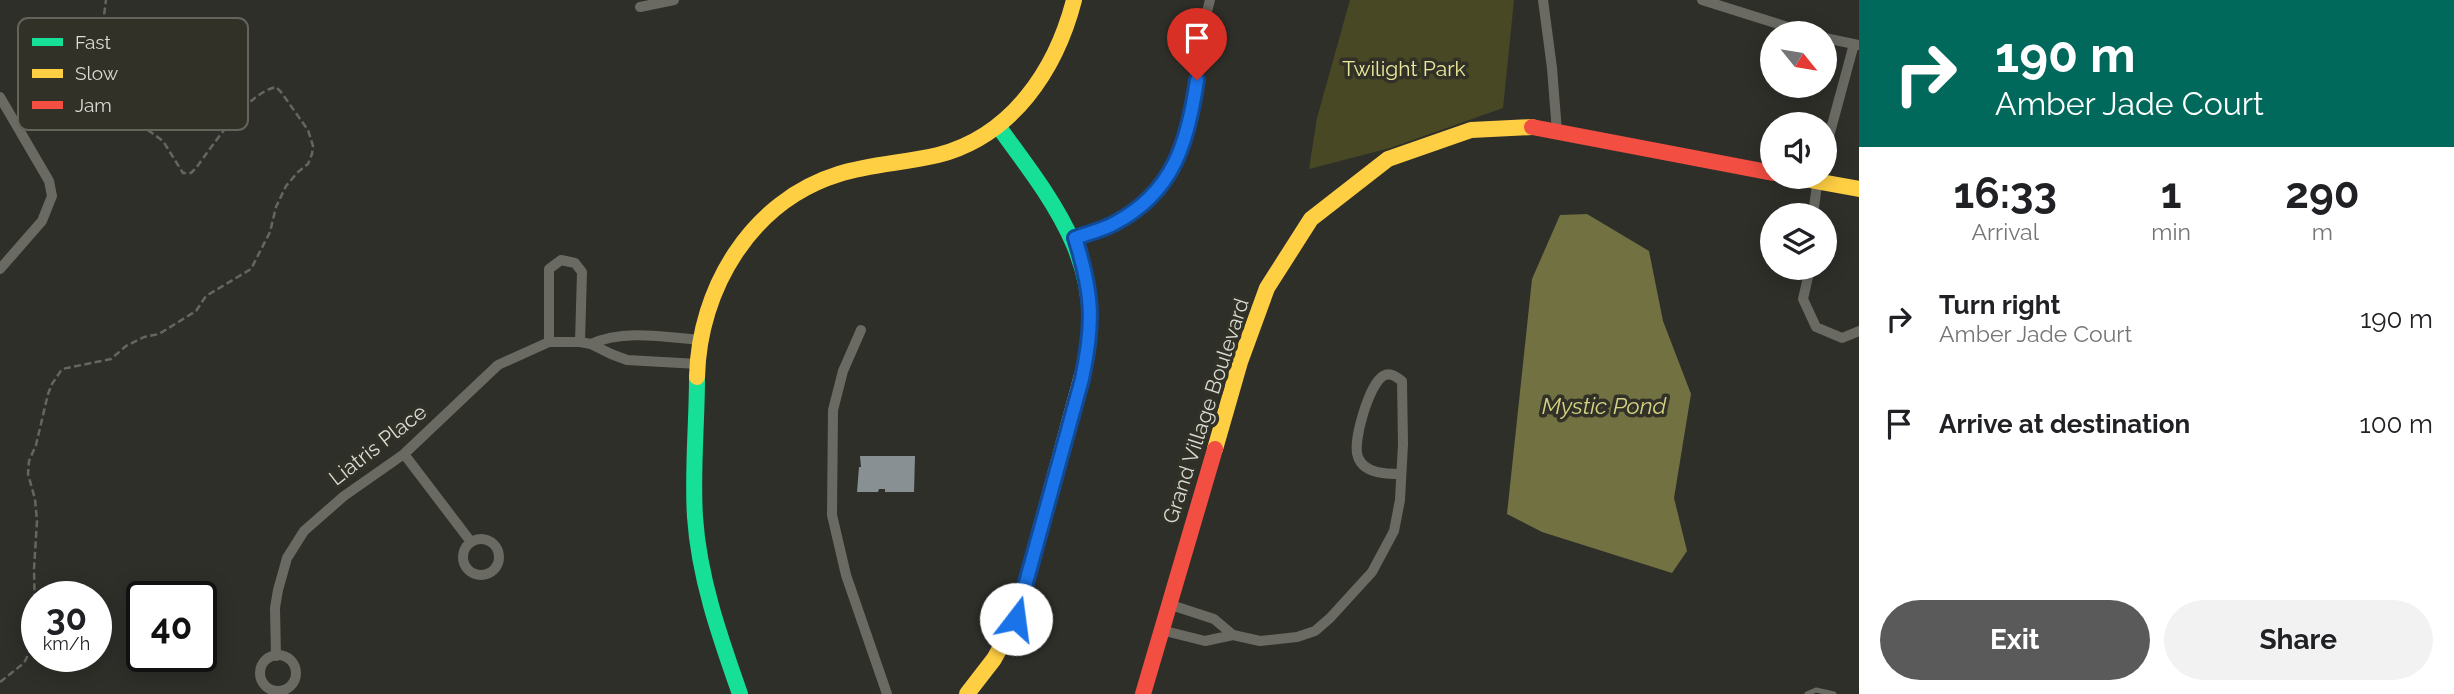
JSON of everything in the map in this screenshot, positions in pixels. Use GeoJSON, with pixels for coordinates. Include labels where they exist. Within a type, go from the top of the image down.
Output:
{"type":"FeatureCollection","features":[{"type":"Feature","properties":{"kind":"street"},"geometry":{"type":"LineString","coordinates":[[640,7],[674,0]]}},
{"type":"Feature","properties":{"kind":"street"},"geometry":{"type":"LineString","coordinates":[[740,694],[704,582],[694,494],[700,340],[715,287],[726,264],[741,241],[782,203],[824,179],[937,155],[957,148],[998,126],[1034,91],[1047,72],[1065,33],[1074,0]]}},
{"type":"Feature","properties":{"kind":"street"},"geometry":{"type":"LineString","coordinates":[[1075,238],[1115,224],[1147,202],[1172,172],[1185,141],[1210,0]]}},
{"type":"Feature","properties":{"kind":"street"},"geometry":{"type":"LineString","coordinates":[[1543,0],[1557,132]]}},
{"type":"Feature","properties":{"kind":"street"},"geometry":{"type":"LineString","coordinates":[[1702,0],[1769,21]]}},
{"type":"Feature","properties":{"kind":"street"},"geometry":{"type":"LineString","coordinates":[[1836,112],[1856,44],[1838,40]]}},
{"type":"Feature","properties":{"kind":"street"},"geometry":{"type":"LineString","coordinates":[[0,97],[18,127]]}},
{"type":"Feature","properties":{"kind":"street"},"geometry":{"type":"LineString","coordinates":[[967,694],[1003,648],[1016,619],[1090,342],[1091,309],[1087,276],[1075,238],[998,126]]}},
{"type":"Feature","properties":{"kind":"street","name":"Grand Village Boulevard"},"geometry":{"type":"LineString","coordinates":[[1143,694],[1240,362],[1267,288],[1311,219],[1388,159],[1471,130],[1533,127],[1760,171]]}},
{"type":"Feature","properties":{"kind":"street"},"geometry":{"type":"LineString","coordinates":[[0,269],[42,221],[52,196],[50,181],[20,130]]}},
{"type":"Feature","properties":{"kind":"street"},"geometry":{"type":"LineString","coordinates":[[1837,184],[1859,189]]}},
{"type":"Feature","properties":{"kind":"street"},"geometry":{"type":"LineString","coordinates":[[549,342],[549,269],[561,260],[575,264],[582,272],[579,342]]}},
{"type":"Feature","properties":{"kind":"street"},"geometry":{"type":"LineString","coordinates":[[1807,280],[1803,299],[1816,327],[1842,338],[1859,331]]}},
{"type":"Feature","properties":{"kind":"street"},"geometry":{"type":"LineString","coordinates":[[861,330],[844,371],[833,410],[832,515],[846,575],[887,694]]}},
{"type":"Feature","properties":{"kind":"street","name":"Liatris Place"},"geometry":{"type":"LineString","coordinates":[[591,344],[606,337],[627,336],[700,340]]}},
{"type":"Feature","properties":{"kind":"street","name":"Liatris Place"},"geometry":{"type":"LineString","coordinates":[[276,656],[275,608],[278,590],[287,558],[295,542],[318,517],[404,454],[498,365],[549,342],[591,344],[627,360],[698,364]]}},
{"type":"Feature","properties":{"kind":"street"},"geometry":{"type":"LineString","coordinates":[[1161,630],[1205,641],[1233,635],[1261,640],[1297,637],[1315,631],[1373,572],[1394,531],[1401,474],[1404,416],[1402,381],[1392,374],[1384,375],[1375,383],[1368,398],[1358,442],[1358,457],[1366,467],[1382,474],[1401,474]]}},
{"type":"Feature","properties":{"kind":"street"},"geometry":{"type":"LineString","coordinates":[[404,454],[471,542]]}},
{"type":"Feature","properties":{"kind":"street"},"geometry":{"type":"LineString","coordinates":[[1168,604],[1214,618],[1233,635]]}},
{"type":"Feature","properties":{"kind":"lane"},"geometry":{"type":"LineString","coordinates":[[1807,694],[1816,690],[1834,694]]}},
{"type":"Feature","properties":{"kind":"path"},"geometry":{"type":"LineString","coordinates":[[104,18],[106,0]]}},
{"type":"Feature","properties":{"kind":"path"},"geometry":{"type":"LineString","coordinates":[[0,682],[24,663],[29,653],[35,619],[37,521],[35,499],[28,474],[29,461],[36,445],[52,384],[62,369],[111,359],[126,346],[144,337],[159,334],[196,311],[206,296],[246,273],[254,265],[270,232],[276,207],[286,186],[308,164],[313,146],[308,130],[276,87],[262,91],[248,104]]}},
{"type":"Feature","properties":{"kind":"path"},"geometry":{"type":"LineString","coordinates":[[148,130],[163,141],[183,173],[191,173],[224,130]]}},
{"type":"Feature","properties":{"kind":"green space","name":"Twilight Park"},"geometry":{"type":"Polygon","coordinates":[[[1350,0],[1514,0],[1503,108],[1390,148],[1309,169],[1317,118],[1350,0]]]}},
{"type":"Feature","properties":{"kind":"water","name":"Mystic Pond"},"geometry":{"type":"Polygon","coordinates":[[[1587,214],[1649,251],[1663,321],[1691,394],[1674,498],[1687,551],[1672,573],[1542,532],[1507,514],[1532,279],[1560,215],[1587,214]]]}},
{"type":"Feature","properties":{"kind":"building"},"geometry":{"type":"Polygon","coordinates":[[[860,456],[915,456],[914,492],[885,492],[885,489],[879,489],[878,492],[857,492],[860,456]]]}},
{"type":"Feature","properties":{"kind":"traffic: fast"},"geometry":{"type":"LineString","coordinates":[[998,126],[1055,208],[1081,265],[1088,296],[1090,329],[1085,364]]}},
{"type":"Feature","properties":{"kind":"traffic: fast"},"geometry":{"type":"LineString","coordinates":[[697,377],[694,482],[697,540],[711,607],[740,694]]}},
{"type":"Feature","properties":{"kind":"traffic: slow"},"geometry":{"type":"LineString","coordinates":[[697,377],[700,344],[720,281],[736,253],[756,227],[780,205],[808,187],[839,174],[938,155],[964,146],[988,133],[1009,116],[1043,75],[1056,51],[1074,0]]}},
{"type":"Feature","properties":{"kind":"traffic: slow"},"geometry":{"type":"LineString","coordinates":[[1215,449],[1240,362],[1267,288],[1311,219],[1388,159],[1471,130],[1532,127]]}},
{"type":"Feature","properties":{"kind":"traffic: slow"},"geometry":{"type":"LineString","coordinates":[[1837,185],[1859,189]]}},
{"type":"Feature","properties":{"kind":"traffic: slow"},"geometry":{"type":"LineString","coordinates":[[967,694],[994,659],[1016,619],[1085,364]]}},
{"type":"Feature","properties":{"kind":"traffic: jam"},"geometry":{"type":"LineString","coordinates":[[1532,127],[1760,171]]}},
{"type":"Feature","properties":{"kind":"traffic: jam"},"geometry":{"type":"LineString","coordinates":[[1143,694],[1215,449]]}},
{"type":"Feature","properties":{"kind":"route"},"geometry":{"type":"LineString","coordinates":[[1016,619],[1090,342],[1091,309],[1087,276],[1075,238],[1115,224],[1147,202],[1172,172],[1185,141],[1197,80]]}}]}
